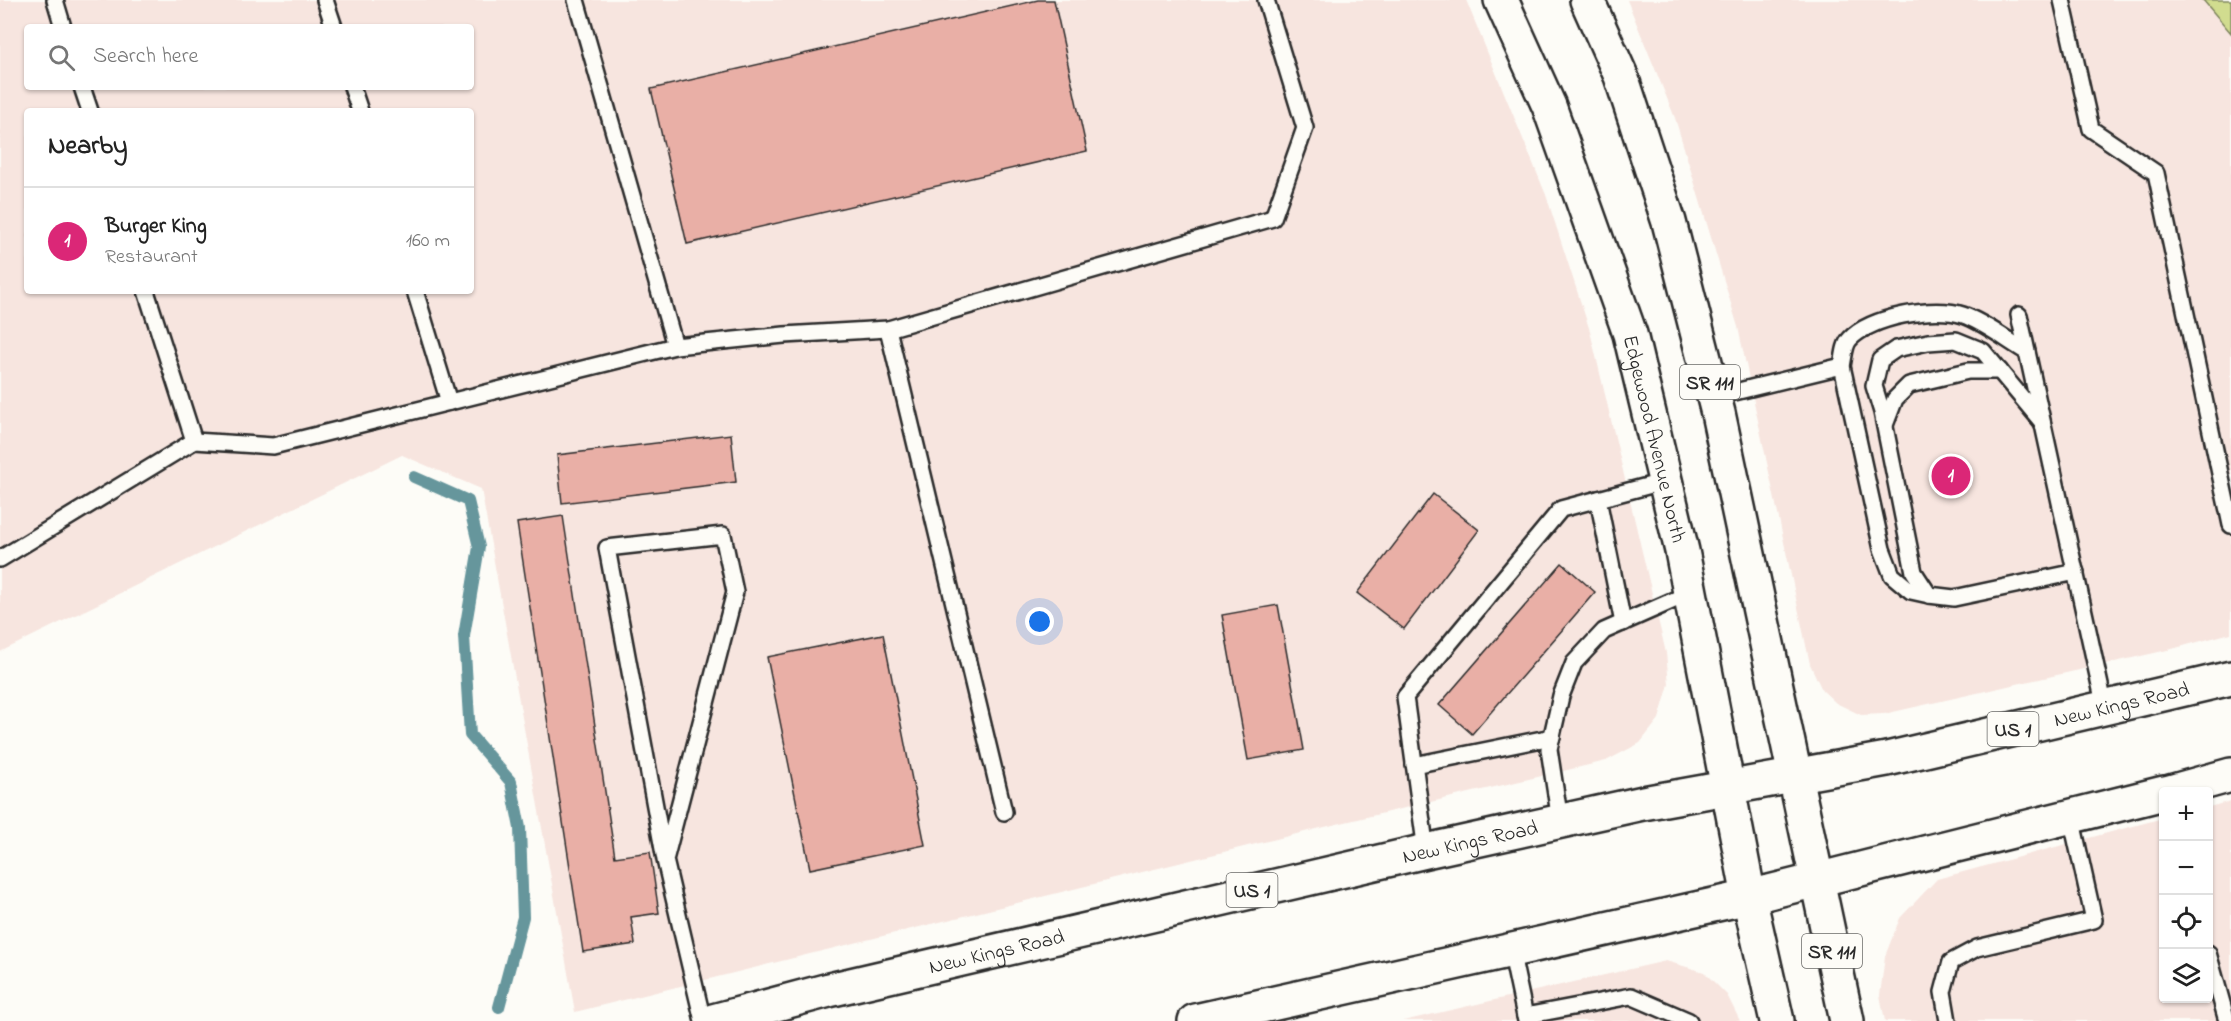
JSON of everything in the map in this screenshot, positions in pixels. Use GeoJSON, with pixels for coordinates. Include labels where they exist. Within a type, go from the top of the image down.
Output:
{"type":"FeatureCollection","features":[{"type":"Feature","properties":{"kind":"main road","name":"Edgewood Avenue North"},"geometry":{"type":"LineString","coordinates":[[1501,0],[1550,106],[1630,334],[1666,481],[1690,593],[1749,897],[1777,1021]]}},
{"type":"Feature","properties":{"kind":"main road","name":"SR 111"},"geometry":{"type":"LineString","coordinates":[[1587,0],[1621,76],[1669,222],[1714,397],[1847,1021]]}},
{"type":"Feature","properties":{"kind":"main road","name":"New Kings Road"},"geometry":{"type":"LineString","coordinates":[[713,1021],[829,990],[1426,851],[1643,803],[1887,759],[2231,678]]}},
{"type":"Feature","properties":{"kind":"main road"},"geometry":{"type":"LineString","coordinates":[[2188,787],[2231,775]]}},
{"type":"Feature","properties":{"kind":"main road"},"geometry":{"type":"LineString","coordinates":[[1195,1021],[1272,1012],[1511,950],[1749,897],[2159,794]]}},
{"type":"Feature","properties":{"kind":"lane"},"geometry":{"type":"LineString","coordinates":[[55,0],[62,24]]}},
{"type":"Feature","properties":{"kind":"lane"},"geometry":{"type":"LineString","coordinates":[[326,0],[333,24]]}},
{"type":"Feature","properties":{"kind":"lane"},"geometry":{"type":"LineString","coordinates":[[576,0],[675,346]]}},
{"type":"Feature","properties":{"kind":"lane"},"geometry":{"type":"LineString","coordinates":[[0,559],[194,441],[273,446],[675,346],[784,335],[888,329],[1273,218],[1305,128],[1266,0]]}},
{"type":"Feature","properties":{"kind":"lane"},"geometry":{"type":"LineString","coordinates":[[2062,0],[2091,129],[2156,173],[2231,525]]}},
{"type":"Feature","properties":{"kind":"lane"},"geometry":{"type":"LineString","coordinates":[[83,90],[89,108]]}},
{"type":"Feature","properties":{"kind":"lane"},"geometry":{"type":"LineString","coordinates":[[353,90],[359,108]]}},
{"type":"Feature","properties":{"kind":"lane"},"geometry":{"type":"LineString","coordinates":[[147,294],[194,441]]}},
{"type":"Feature","properties":{"kind":"lane"},"geometry":{"type":"LineString","coordinates":[[416,294],[449,402]]}},
{"type":"Feature","properties":{"kind":"lane"},"geometry":{"type":"LineString","coordinates":[[2027,352],[1966,315],[1948,310],[1925,310],[1864,327],[1848,341],[1842,366],[1882,549],[1892,575],[1911,591],[1954,598],[2076,572]]}},
{"type":"Feature","properties":{"kind":"lane"},"geometry":{"type":"LineString","coordinates":[[2019,315],[2105,708]]}},
{"type":"Feature","properties":{"kind":"lane"},"geometry":{"type":"LineString","coordinates":[[888,329],[1004,812]]}},
{"type":"Feature","properties":{"kind":"lane"},"geometry":{"type":"LineString","coordinates":[[1929,595],[1914,572],[1885,425],[1874,386],[1880,360],[1896,349],[1928,342],[1956,340],[1983,351],[2042,422]]}},
{"type":"Feature","properties":{"kind":"lane"},"geometry":{"type":"LineString","coordinates":[[1714,397],[1842,366]]}},
{"type":"Feature","properties":{"kind":"lane"},"geometry":{"type":"LineString","coordinates":[[1885,425],[1895,399],[1909,385],[1968,371],[2000,371]]}},
{"type":"Feature","properties":{"kind":"lane"},"geometry":{"type":"LineString","coordinates":[[1426,851],[1405,697],[1560,509],[1666,481]]}},
{"type":"Feature","properties":{"kind":"lane"},"geometry":{"type":"LineString","coordinates":[[1598,499],[1623,622]]}},
{"type":"Feature","properties":{"kind":"lane"},"geometry":{"type":"LineString","coordinates":[[665,860],[735,592],[723,535],[607,548],[665,860],[703,1021]]}},
{"type":"Feature","properties":{"kind":"lane"},"geometry":{"type":"LineString","coordinates":[[1560,821],[1549,749],[1561,696],[1574,663],[1604,631],[1690,593]]}},
{"type":"Feature","properties":{"kind":"lane"},"geometry":{"type":"LineString","coordinates":[[1414,765],[1552,737]]}},
{"type":"Feature","properties":{"kind":"lane"},"geometry":{"type":"LineString","coordinates":[[1948,1021],[1943,992],[1951,962],[1977,948],[2094,920],[2071,817]]}},
{"type":"Feature","properties":{"kind":"lane"},"geometry":{"type":"LineString","coordinates":[[1511,950],[1525,1018],[1631,996],[1689,1021]]}},
{"type":"Feature","properties":{"kind":"lane"},"geometry":{"type":"LineString","coordinates":[[2213,971],[2227,1021]]}},
{"type":"Feature","properties":{"kind":"shaded area"},"geometry":{"type":"Polygon","coordinates":[[[0,0],[1466,0],[1546,195],[1590,331],[1666,653],[1669,684],[1659,719],[1640,743],[1606,761],[1341,823],[575,1012],[481,489],[402,455],[0,652],[0,0]]]}},
{"type":"Feature","properties":{"kind":"shaded area"},"geometry":{"type":"Polygon","coordinates":[[[1627,0],[2203,0],[2231,33],[2231,633],[2172,649],[1884,714],[1861,715],[1836,703],[1822,690],[1810,664],[1738,327],[1675,118],[1627,0]]]}},
{"type":"Feature","properties":{"kind":"shaded area"},"geometry":{"type":"Polygon","coordinates":[[[2231,801],[2231,1021],[1885,1021],[1880,995],[1885,956],[1900,918],[1937,879],[2159,819],[2159,1003],[2213,1003],[2213,806],[2231,801]]]}},
{"type":"Feature","properties":{"kind":"shaded area"},"geometry":{"type":"Polygon","coordinates":[[[1666,961],[1704,972],[1727,995],[1740,1021],[1403,1021],[1666,961]]]}},
{"type":"Feature","properties":{"kind":"green space"},"geometry":{"type":"Polygon","coordinates":[[[2203,0],[2231,0],[2231,33],[2203,0]]]}},
{"type":"Feature","properties":{"kind":"building"},"geometry":{"type":"Polygon","coordinates":[[[1038,0],[1054,0],[1087,151],[687,244],[651,89],[1038,0]]]}},
{"type":"Feature","properties":{"kind":"building"},"geometry":{"type":"Polygon","coordinates":[[[731,434],[736,482],[562,503],[557,455],[731,434]]]}},
{"type":"Feature","properties":{"kind":"building"},"geometry":{"type":"Polygon","coordinates":[[[1433,494],[1479,530],[1404,629],[1357,593],[1433,494]]]}},
{"type":"Feature","properties":{"kind":"building"},"geometry":{"type":"Polygon","coordinates":[[[563,516],[615,857],[650,852],[659,913],[631,917],[635,944],[583,952],[517,523],[563,516]]]}},
{"type":"Feature","properties":{"kind":"building"},"geometry":{"type":"Polygon","coordinates":[[[1562,563],[1595,592],[1472,734],[1439,705],[1562,563]]]}},
{"type":"Feature","properties":{"kind":"building"},"geometry":{"type":"Polygon","coordinates":[[[1278,605],[1304,750],[1248,760],[1222,615],[1278,605]]]}},
{"type":"Feature","properties":{"kind":"building"},"geometry":{"type":"Polygon","coordinates":[[[883,634],[925,845],[810,869],[767,657],[883,634]]]}},
{"type":"Feature","properties":{"kind":"waterway"},"geometry":{"type":"LineString","coordinates":[[414,477],[468,501],[479,547],[464,636],[470,735],[511,782],[520,828],[523,917],[499,1007]]}},
{"type":"Feature","properties":{"kind":"place","name":"Burger King"},"geometry":{"type":"Point","coordinates":[1951,476]}}]}
